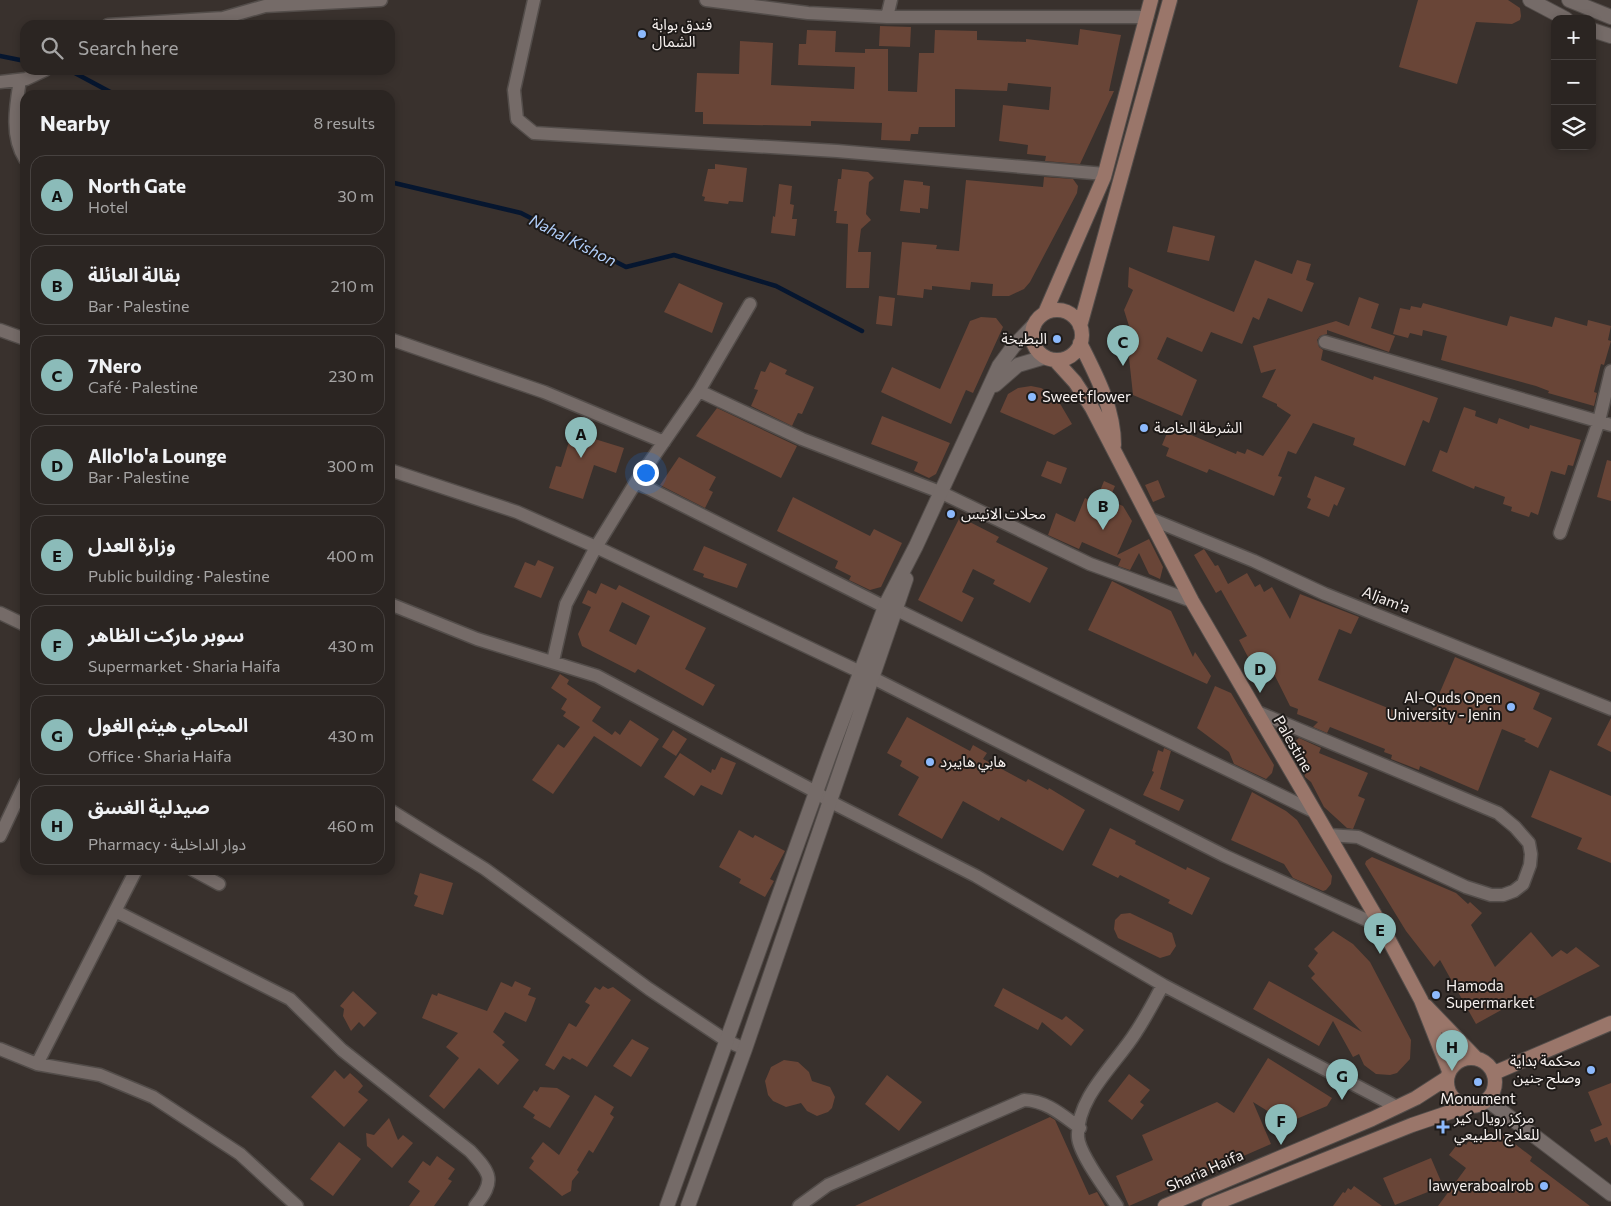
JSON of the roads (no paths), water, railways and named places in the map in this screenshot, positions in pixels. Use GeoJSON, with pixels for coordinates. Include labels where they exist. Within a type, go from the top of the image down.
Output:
{"type":"FeatureCollection","features":[{"type":"Feature","properties":{"kind":"main road"},"geometry":{"type":"LineString","coordinates":[[1080,343],[1071,356],[1050,359],[1035,348],[1032,341],[1034,325],[1045,313],[1105,174],[1151,0]]}},
{"type":"Feature","properties":{"kind":"main road"},"geometry":{"type":"LineString","coordinates":[[1114,449],[1114,431],[1103,390],[1080,343],[1080,326],[1170,0]]}},
{"type":"Feature","properties":{"kind":"main road"},"geometry":{"type":"LineString","coordinates":[[1045,313],[1061,311],[1069,314],[1080,326]]}},
{"type":"Feature","properties":{"kind":"main road","name":"Palestine"},"geometry":{"type":"LineString","coordinates":[[1050,359],[1075,382],[1114,449],[1192,601],[1382,927],[1420,1000]]}},
{"type":"Feature","properties":{"kind":"main road"},"geometry":{"type":"LineString","coordinates":[[1209,1206],[1412,1125],[1487,1100],[1494,1089],[1494,1073],[1490,1066],[1475,1057],[1420,1000]]}},
{"type":"Feature","properties":{"kind":"main road"},"geometry":{"type":"LineString","coordinates":[[1420,1000],[1448,1074],[1449,1093],[1460,1103],[1468,1106]]}},
{"type":"Feature","properties":{"kind":"main road"},"geometry":{"type":"LineString","coordinates":[[1494,1073],[1611,1023]]}},
{"type":"Feature","properties":{"kind":"main road"},"geometry":{"type":"LineString","coordinates":[[1448,1074],[1460,1060],[1475,1057]]}},
{"type":"Feature","properties":{"kind":"main road","name":"Sharia Haifa"},"geometry":{"type":"LineString","coordinates":[[1165,1206],[1397,1107],[1448,1074]]}},
{"type":"Feature","properties":{"kind":"street"},"geometry":{"type":"LineString","coordinates":[[190,20],[223,18],[267,6],[381,0]]}},
{"type":"Feature","properties":{"kind":"street"},"geometry":{"type":"LineString","coordinates":[[534,0],[514,90],[517,119],[534,133],[837,151],[1105,174]]}},
{"type":"Feature","properties":{"kind":"street"},"geometry":{"type":"LineString","coordinates":[[706,0],[744,2],[808,13],[887,17],[1146,17]]}},
{"type":"Feature","properties":{"kind":"street"},"geometry":{"type":"LineString","coordinates":[[887,17],[891,0]]}},
{"type":"Feature","properties":{"kind":"street"},"geometry":{"type":"LineString","coordinates":[[1530,0],[1558,15]]}},
{"type":"Feature","properties":{"kind":"street"},"geometry":{"type":"LineString","coordinates":[[1569,0],[1611,17]]}},
{"type":"Feature","properties":{"kind":"street"},"geometry":{"type":"LineString","coordinates":[[1596,31],[1611,36]]}},
{"type":"Feature","properties":{"kind":"street"},"geometry":{"type":"LineString","coordinates":[[0,82],[20,80],[32,75]]}},
{"type":"Feature","properties":{"kind":"street"},"geometry":{"type":"LineString","coordinates":[[20,80],[16,106],[16,130],[20,151]]}},
{"type":"Feature","properties":{"kind":"street"},"geometry":{"type":"LineString","coordinates":[[553,661],[566,604],[596,547],[636,482],[699,391],[750,304]]}},
{"type":"Feature","properties":{"kind":"street"},"geometry":{"type":"LineString","coordinates":[[667,1206],[816,792],[866,676],[916,546],[1000,366],[1008,353],[1034,325]]}},
{"type":"Feature","properties":{"kind":"street"},"geometry":{"type":"LineString","coordinates":[[0,330],[20,337]]}},
{"type":"Feature","properties":{"kind":"street"},"geometry":{"type":"LineString","coordinates":[[395,341],[544,392],[664,442]]}},
{"type":"Feature","properties":{"kind":"street"},"geometry":{"type":"LineString","coordinates":[[1325,342],[1605,423]]}},
{"type":"Feature","properties":{"kind":"street"},"geometry":{"type":"LineString","coordinates":[[989,391],[1018,365],[1050,359]]}},
{"type":"Feature","properties":{"kind":"street"},"geometry":{"type":"LineString","coordinates":[[1560,532],[1605,423],[1611,371]]}},
{"type":"Feature","properties":{"kind":"street"},"geometry":{"type":"LineString","coordinates":[[699,391],[802,439],[940,492],[1090,564],[1192,601]]}},
{"type":"Feature","properties":{"kind":"street"},"geometry":{"type":"LineString","coordinates":[[395,472],[517,512],[596,547],[866,676],[1225,856],[1382,927]]}},
{"type":"Feature","properties":{"kind":"street"},"geometry":{"type":"LineString","coordinates":[[636,482],[891,608],[1314,812]]}},
{"type":"Feature","properties":{"kind":"street","name":"Aljam'a"},"geometry":{"type":"LineString","coordinates":[[1151,519],[1254,561],[1325,594],[1611,710]]}},
{"type":"Feature","properties":{"kind":"street"},"geometry":{"type":"LineString","coordinates":[[395,606],[477,639],[598,676],[816,792],[829,802],[976,876],[1162,986],[1397,1107]]}},
{"type":"Feature","properties":{"kind":"street"},"geometry":{"type":"LineString","coordinates":[[0,613],[20,623]]}},
{"type":"Feature","properties":{"kind":"street"},"geometry":{"type":"LineString","coordinates":[[688,1206],[745,1049],[829,802],[866,676]]}},
{"type":"Feature","properties":{"kind":"street"},"geometry":{"type":"LineString","coordinates":[[1255,711],[1498,813],[1516,827],[1529,843],[1531,854],[1530,866],[1522,884],[1514,891],[1491,895],[1466,887],[1358,837],[1329,835]]}},
{"type":"Feature","properties":{"kind":"street"},"geometry":{"type":"LineString","coordinates":[[0,836],[20,794]]}},
{"type":"Feature","properties":{"kind":"street"},"geometry":{"type":"LineString","coordinates":[[395,813],[485,869],[649,989],[727,1041],[745,1049]]}},
{"type":"Feature","properties":{"kind":"street"},"geometry":{"type":"LineString","coordinates":[[37,1064],[133,875]]}},
{"type":"Feature","properties":{"kind":"street"},"geometry":{"type":"LineString","coordinates":[[202,875],[219,884]]}},
{"type":"Feature","properties":{"kind":"street"},"geometry":{"type":"LineString","coordinates":[[115,911],[290,999],[342,1050],[470,1151],[482,1164],[489,1177],[489,1183],[485,1194],[475,1206]]}},
{"type":"Feature","properties":{"kind":"street"},"geometry":{"type":"LineString","coordinates":[[1117,1206],[1092,1167],[1078,1138],[1080,1128],[1087,1104],[1096,1085],[1136,1033],[1162,986]]}},
{"type":"Feature","properties":{"kind":"street"},"geometry":{"type":"LineString","coordinates":[[0,1049],[37,1064],[100,1075],[153,1097],[240,1154],[297,1206]]}},
{"type":"Feature","properties":{"kind":"street"},"geometry":{"type":"LineString","coordinates":[[799,1206],[807,1198],[828,1185],[1024,1100],[1038,1100],[1050,1106],[1080,1128]]}},
{"type":"Feature","properties":{"kind":"street"},"geometry":{"type":"LineString","coordinates":[[1487,1100],[1611,1194]]}},
{"type":"Feature","properties":{"kind":"waterway","name":"Nahal Kishon"},"geometry":{"type":"LineString","coordinates":[[0,56],[20,60]]}},
{"type":"Feature","properties":{"kind":"waterway","name":"Nahal Kishon"},"geometry":{"type":"LineString","coordinates":[[79,75],[107,90]]}},
{"type":"Feature","properties":{"kind":"waterway","name":"Nahal Kishon"},"geometry":{"type":"LineString","coordinates":[[395,183],[521,213],[626,267],[674,255],[776,286],[862,331]]}},
{"type":"Feature","properties":{"kind":"place","name":"فندق بوابة الشمال"},"geometry":{"type":"Point","coordinates":[642,34]}},
{"type":"Feature","properties":{"kind":"place","name":"البطيخة"},"geometry":{"type":"Point","coordinates":[1057,339]}},
{"type":"Feature","properties":{"kind":"place","name":"7Nero"},"geometry":{"type":"Point","coordinates":[1123,366]}},
{"type":"Feature","properties":{"kind":"place","name":"Sweet flower"},"geometry":{"type":"Point","coordinates":[1032,397]}},
{"type":"Feature","properties":{"kind":"place","name":"الشرطة الخاصة"},"geometry":{"type":"Point","coordinates":[1144,428]}},
{"type":"Feature","properties":{"kind":"place","name":"North Gate"},"geometry":{"type":"Point","coordinates":[581,458]}},
{"type":"Feature","properties":{"kind":"place","name":"محلات الانيس"},"geometry":{"type":"Point","coordinates":[951,514]}},
{"type":"Feature","properties":{"kind":"place","name":"بقالة العائلة"},"geometry":{"type":"Point","coordinates":[1103,530]}},
{"type":"Feature","properties":{"kind":"place","name":"Allo'lo'a Lounge"},"geometry":{"type":"Point","coordinates":[1260,693]}},
{"type":"Feature","properties":{"kind":"place","name":"Al-Quds Open University - Jenin"},"geometry":{"type":"Point","coordinates":[1511,707]}},
{"type":"Feature","properties":{"kind":"place","name":"هابي هايبرد"},"geometry":{"type":"Point","coordinates":[930,762]}},
{"type":"Feature","properties":{"kind":"place","name":"وزارة العدل"},"geometry":{"type":"Point","coordinates":[1380,954]}},
{"type":"Feature","properties":{"kind":"place","name":"Hamoda Supermarket"},"geometry":{"type":"Point","coordinates":[1436,995]}},
{"type":"Feature","properties":{"kind":"place","name":"محكمة بداية وصلح جنين"},"geometry":{"type":"Point","coordinates":[1591,1070]}},
{"type":"Feature","properties":{"kind":"place","name":"صيدلية الغسق"},"geometry":{"type":"Point","coordinates":[1452,1071]}},
{"type":"Feature","properties":{"kind":"place","name":"Monument"},"geometry":{"type":"Point","coordinates":[1478,1082]}},
{"type":"Feature","properties":{"kind":"place","name":"المحامي هيثم الغول"},"geometry":{"type":"Point","coordinates":[1342,1100]}},
{"type":"Feature","properties":{"kind":"place","name":"مركز رويال كير للعلاج الطبيعي"},"geometry":{"type":"Point","coordinates":[1443,1127]}},
{"type":"Feature","properties":{"kind":"place","name":"سوبر ماركت الظاهر"},"geometry":{"type":"Point","coordinates":[1281,1145]}},
{"type":"Feature","properties":{"kind":"place","name":"lawyeraboalrob"},"geometry":{"type":"Point","coordinates":[1544,1186]}}]}
